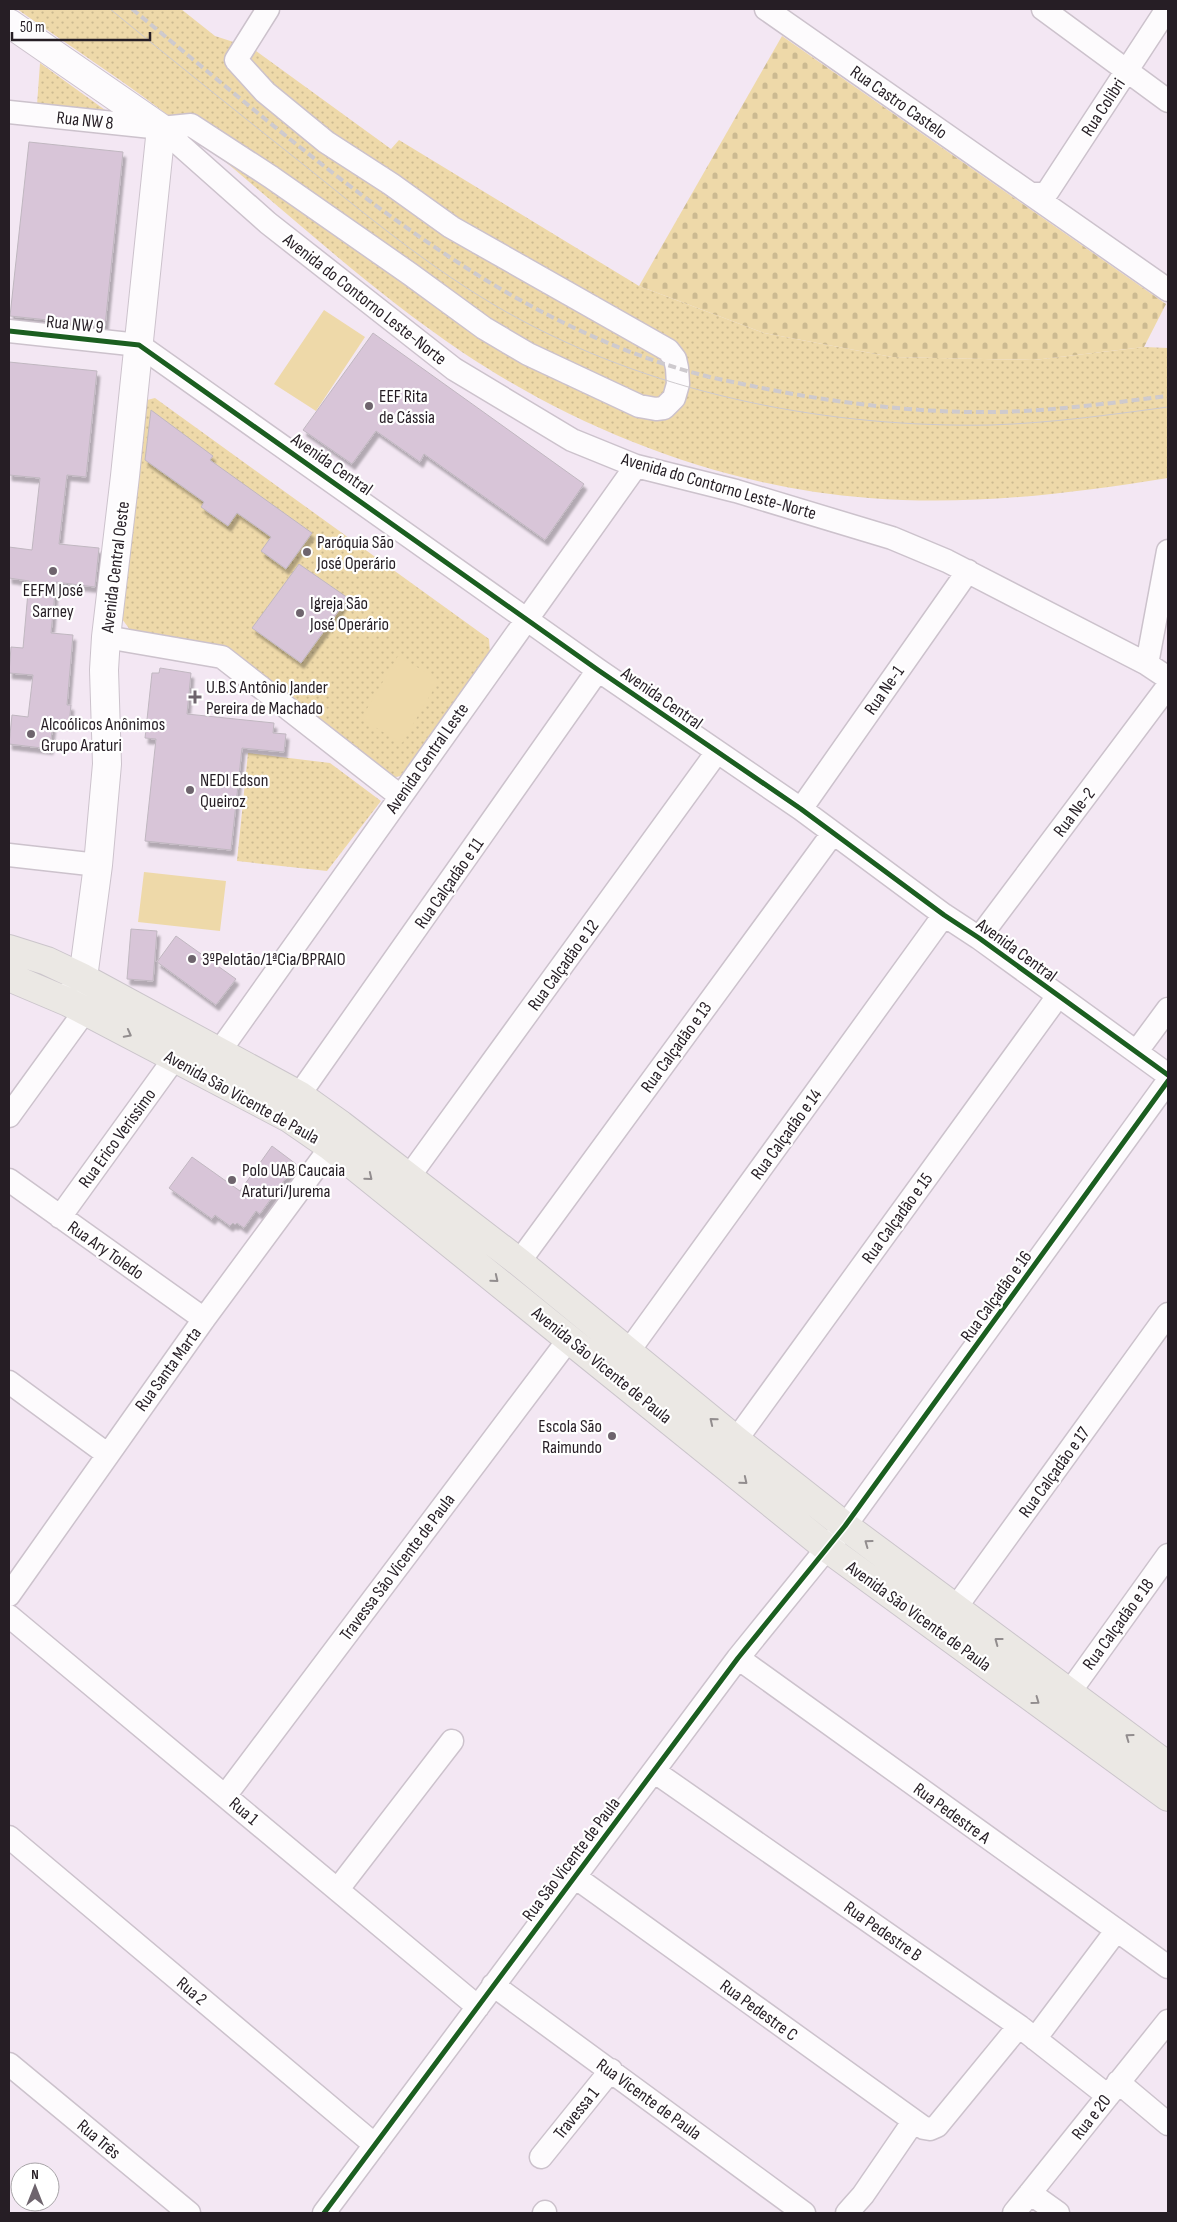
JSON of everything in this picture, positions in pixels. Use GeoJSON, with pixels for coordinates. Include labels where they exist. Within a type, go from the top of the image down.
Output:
{"type":"FeatureCollection","features":[{"type":"Feature","properties":{"kind":"main road","name":"Avenida São Vicente de Paula"},"geometry":{"type":"LineString","coordinates":[[9,949],[46,961],[83,978],[299,1095],[342,1125],[408,1178],[519,1262],[736,1440],[845,1526],[1168,1766]]}},
{"type":"Feature","properties":{"kind":"main road","name":"Avenida São Vicente de Paula"},"geometry":{"type":"LineString","coordinates":[[9,977],[76,1006],[289,1118],[331,1146],[827,1548],[1168,1797]]}},
{"type":"Feature","properties":{"kind":"street","name":"Rua NW 8"},"geometry":{"type":"LineString","coordinates":[[9,112],[161,128],[191,125],[271,176],[484,328],[528,354],[639,406],[656,409],[664,408],[670,404],[676,392],[678,374],[675,359],[668,350],[451,227],[391,184],[326,142],[265,92],[236,60],[268,9]]}},
{"type":"Feature","properties":{"kind":"street","name":"Rua Castro Castelo"},"geometry":{"type":"LineString","coordinates":[[766,9],[1168,290]]}},
{"type":"Feature","properties":{"kind":"street"},"geometry":{"type":"LineString","coordinates":[[1043,9],[1168,101]]}},
{"type":"Feature","properties":{"kind":"street","name":"Rua Colibri"},"geometry":{"type":"LineString","coordinates":[[1033,194],[1043,194],[1048,191],[1167,9]]}},
{"type":"Feature","properties":{"kind":"street"},"geometry":{"type":"LineString","coordinates":[[9,23],[161,128]]}},
{"type":"Feature","properties":{"kind":"street","name":"Avenida Central Oeste"},"geometry":{"type":"LineString","coordinates":[[76,1006],[83,978],[98,865],[107,764],[104,670],[106,636],[161,128]]}},
{"type":"Feature","properties":{"kind":"street","name":"Avenida do Contorno Leste-Norte"},"geometry":{"type":"LineString","coordinates":[[161,128],[268,223],[454,370],[572,440],[636,466],[830,518],[892,538],[968,572],[1147,664],[1168,678]]}},
{"type":"Feature","properties":{"kind":"street","name":"Rua NW 9"},"geometry":{"type":"LineString","coordinates":[[9,331],[139,345]]}},
{"type":"Feature","properties":{"kind":"street","name":"Avenida Central"},"geometry":{"type":"LineString","coordinates":[[139,345],[598,670],[801,809],[944,916],[980,938],[1168,1075]]}},
{"type":"Feature","properties":{"kind":"street","name":"Avenida Central Leste"},"geometry":{"type":"LineString","coordinates":[[219,1052],[636,466]]}},
{"type":"Feature","properties":{"kind":"street"},"geometry":{"type":"LineString","coordinates":[[1147,664],[1168,551]]}},
{"type":"Feature","properties":{"kind":"street","name":"Rua Ne-1"},"geometry":{"type":"LineString","coordinates":[[801,809],[968,572]]}},
{"type":"Feature","properties":{"kind":"street"},"geometry":{"type":"LineString","coordinates":[[106,636],[222,657],[400,796]]}},
{"type":"Feature","properties":{"kind":"street","name":"Rua Calçadão e 11"},"geometry":{"type":"LineString","coordinates":[[299,1095],[598,670]]}},
{"type":"Feature","properties":{"kind":"street","name":"Rua Ne-2"},"geometry":{"type":"LineString","coordinates":[[980,938],[1168,686]]}},
{"type":"Feature","properties":{"kind":"street","name":"Rua Calçadão e 12"},"geometry":{"type":"LineString","coordinates":[[408,1178],[717,752]]}},
{"type":"Feature","properties":{"kind":"street","name":"Rua Calçadão e 13"},"geometry":{"type":"LineString","coordinates":[[519,1262],[833,833]]}},
{"type":"Feature","properties":{"kind":"street"},"geometry":{"type":"LineString","coordinates":[[9,855],[98,865]]}},
{"type":"Feature","properties":{"kind":"street","name":"Rua Calçadão e 14"},"geometry":{"type":"LineString","coordinates":[[628,1352],[944,916]]}},
{"type":"Feature","properties":{"kind":"street","name":"Rua Calçadão e 15"},"geometry":{"type":"LineString","coordinates":[[736,1440],[1058,996]]}},
{"type":"Feature","properties":{"kind":"street"},"geometry":{"type":"LineString","coordinates":[[9,1116],[76,1006]]}},
{"type":"Feature","properties":{"kind":"street"},"geometry":{"type":"LineString","coordinates":[[1137,1051],[1168,1008]]}},
{"type":"Feature","properties":{"kind":"street","name":"Rua Erico Verissimo"},"geometry":{"type":"LineString","coordinates":[[60,1217],[174,1059]]}},
{"type":"Feature","properties":{"kind":"street","name":"Rua Calçadão e 16"},"geometry":{"type":"LineString","coordinates":[[845,1526],[1168,1081]]}},
{"type":"Feature","properties":{"kind":"street","name":"Rua Santa Marta"},"geometry":{"type":"LineString","coordinates":[[11,1584],[331,1146]]}},
{"type":"Feature","properties":{"kind":"street","name":"Rua Ary Toledo"},"geometry":{"type":"LineString","coordinates":[[9,1180],[204,1319]]}},
{"type":"Feature","properties":{"kind":"street","name":"Rua Calçadão e 17"},"geometry":{"type":"LineString","coordinates":[[940,1630],[1168,1314]]}},
{"type":"Feature","properties":{"kind":"street","name":"Travessa São Vicente de Paula"},"geometry":{"type":"LineString","coordinates":[[225,1796],[569,1339]]}},
{"type":"Feature","properties":{"kind":"street"},"geometry":{"type":"LineString","coordinates":[[9,1382],[107,1454]]}},
{"type":"Feature","properties":{"kind":"street","name":"Rua São Vicente de Paula"},"geometry":{"type":"LineString","coordinates":[[324,2213],[493,1985],[655,1772],[738,1658],[845,1526]]}},
{"type":"Feature","properties":{"kind":"street","name":"Rua Calçadão e 18"},"geometry":{"type":"LineString","coordinates":[[1069,1693],[1168,1555]]}},
{"type":"Feature","properties":{"kind":"street","name":"Rua 1"},"geometry":{"type":"LineString","coordinates":[[9,1616],[478,2007]]}},
{"type":"Feature","properties":{"kind":"street","name":"Rua Pedestre A"},"geometry":{"type":"LineString","coordinates":[[738,1658],[1168,1967]]}},
{"type":"Feature","properties":{"kind":"street"},"geometry":{"type":"LineString","coordinates":[[338,1889],[452,1741]]}},
{"type":"Feature","properties":{"kind":"street","name":"Rua Pedestre B"},"geometry":{"type":"LineString","coordinates":[[655,1772],[1027,2032],[1168,2124]]}},
{"type":"Feature","properties":{"kind":"street","name":"Rua 2"},"geometry":{"type":"LineString","coordinates":[[9,1837],[375,2144]]}},
{"type":"Feature","properties":{"kind":"street","name":"Rua Pedestre C"},"geometry":{"type":"LineString","coordinates":[[575,1878],[913,2122],[924,2128],[930,2129],[938,2126],[1027,2032]]}},
{"type":"Feature","properties":{"kind":"street"},"geometry":{"type":"LineString","coordinates":[[1027,2032],[1116,1931]]}},
{"type":"Feature","properties":{"kind":"street","name":"Rua Vicente de Paula"},"geometry":{"type":"LineString","coordinates":[[493,1985],[804,2213]]}},
{"type":"Feature","properties":{"kind":"street","name":"Rua e 20"},"geometry":{"type":"LineString","coordinates":[[1014,2213],[1168,2020]]}},
{"type":"Feature","properties":{"kind":"street","name":"Rua Três"},"geometry":{"type":"LineString","coordinates":[[9,2064],[189,2213]]}},
{"type":"Feature","properties":{"kind":"street","name":"Travessa 1"},"geometry":{"type":"LineString","coordinates":[[541,2157],[611,2070]]}},
{"type":"Feature","properties":{"kind":"street"},"geometry":{"type":"LineString","coordinates":[[847,2213],[863,2196],[913,2122]]}},
{"type":"Feature","properties":{"kind":"street"},"geometry":{"type":"LineString","coordinates":[[1030,2193],[1058,2213]]}},
{"type":"Feature","properties":{"kind":"green space"},"geometry":{"type":"Polygon","coordinates":[[[17,9],[181,9],[215,36],[252,48],[391,149],[399,140],[639,286],[764,333],[892,357],[1034,360],[1144,347],[1168,348],[1168,478],[1019,497],[945,500],[869,498],[815,492],[761,482],[708,468],[656,451],[556,407],[508,381],[462,352],[354,271],[182,126],[17,9]]]}},
{"type":"Feature","properties":{"kind":"green space"},"geometry":{"type":"Polygon","coordinates":[[[782,36],[1166,304],[1144,347],[1034,360],[892,357],[764,333],[639,286],[782,36]]]}},
{"type":"Feature","properties":{"kind":"green space"},"geometry":{"type":"Polygon","coordinates":[[[40,63],[112,115],[37,105],[40,63]]]}},
{"type":"Feature","properties":{"kind":"green space"},"geometry":{"type":"Polygon","coordinates":[[[324,310],[365,337],[316,411],[274,384],[324,310]]]}},
{"type":"Feature","properties":{"kind":"green space"},"geometry":{"type":"Polygon","coordinates":[[[155,398],[489,639],[490,654],[406,775],[390,778],[222,646],[131,631],[122,619],[143,401],[155,398]]]}},
{"type":"Feature","properties":{"kind":"green space"},"geometry":{"type":"Polygon","coordinates":[[[398,656],[439,680],[402,743],[361,719],[398,656]]]}},
{"type":"Feature","properties":{"kind":"green space"},"geometry":{"type":"Polygon","coordinates":[[[248,753],[330,763],[381,801],[327,871],[237,861],[248,753]]]}},
{"type":"Feature","properties":{"kind":"green space"},"geometry":{"type":"Polygon","coordinates":[[[144,872],[226,881],[220,931],[138,922],[144,872]]]}},
{"type":"Feature","properties":{"kind":"building"},"geometry":{"type":"Polygon","coordinates":[[[29,142],[123,152],[105,326],[10,316],[29,142]]]}},
{"type":"Feature","properties":{"kind":"building","name":"EEF Rita de Cássia"},"geometry":{"type":"Polygon","coordinates":[[[373,333],[584,484],[545,540],[424,454],[420,462],[376,431],[352,464],[303,430],[373,333]]]}},
{"type":"Feature","properties":{"kind":"building"},"geometry":{"type":"Polygon","coordinates":[[[9,362],[97,371],[86,477],[67,475],[59,544],[99,548],[95,587],[56,582],[51,633],[73,635],[67,705],[71,705],[69,724],[53,722],[50,749],[9,744],[12,715],[28,717],[33,675],[9,673],[11,647],[23,648],[29,581],[9,578],[9,547],[32,550],[40,478],[9,475],[9,362]]]}},
{"type":"Feature","properties":{"kind":"building"},"geometry":{"type":"Polygon","coordinates":[[[151,410],[213,456],[210,460],[312,533],[286,569],[261,551],[271,537],[237,513],[228,526],[201,507],[204,502],[145,460],[151,410]]]}},
{"type":"Feature","properties":{"kind":"building","name":"Igreja São José Operário"},"geometry":{"type":"Polygon","coordinates":[[[299,564],[348,598],[301,663],[252,628],[299,564]]]}},
{"type":"Feature","properties":{"kind":"building"},"geometry":{"type":"Polygon","coordinates":[[[160,668],[191,673],[187,714],[274,723],[273,733],[286,734],[284,752],[242,748],[231,850],[145,841],[156,739],[145,738],[152,673],[159,673],[160,668]]]}},
{"type":"Feature","properties":{"kind":"building"},"geometry":{"type":"Polygon","coordinates":[[[131,929],[157,931],[153,981],[127,979],[131,929]]]}},
{"type":"Feature","properties":{"kind":"building"},"geometry":{"type":"Polygon","coordinates":[[[176,936],[236,979],[216,1005],[157,962],[176,936]]]}},
{"type":"Feature","properties":{"kind":"building"},"geometry":{"type":"Polygon","coordinates":[[[272,1146],[296,1164],[260,1214],[256,1211],[244,1228],[237,1223],[235,1225],[233,1223],[230,1226],[215,1215],[212,1219],[169,1188],[192,1157],[240,1191],[272,1146]]]}},
{"type":"Feature","properties":{"kind":"tram line"},"geometry":{"type":"LineString","coordinates":[[110,9],[360,210],[465,287],[521,320],[575,346],[632,369],[690,387],[749,402],[809,413],[870,421],[931,424],[1013,424],[1058,421],[1168,407]]}},
{"type":"Feature","properties":{"kind":"railway"},"geometry":{"type":"LineString","coordinates":[[132,9],[300,147],[430,244],[503,291],[590,335],[652,360],[714,378],[799,395],[897,408],[970,412],[1017,411],[1168,396]]}},
{"type":"Feature","properties":{"kind":"cycle path"},"geometry":{"type":"LineString","coordinates":[[9,331],[139,345],[598,670],[801,809],[944,915],[979,938],[1168,1075]]}},
{"type":"Feature","properties":{"kind":"cycle path"},"geometry":{"type":"LineString","coordinates":[[324,2213],[738,1658],[845,1526],[1168,1081]]}},
{"type":"Feature","properties":{"kind":"place","name":"EEF Rita de Cássia"},"geometry":{"type":"Point","coordinates":[369,406]}},
{"type":"Feature","properties":{"kind":"place","name":"Paróquia São José Operário"},"geometry":{"type":"Point","coordinates":[307,552]}},
{"type":"Feature","properties":{"kind":"place","name":"EEFM José Sarney"},"geometry":{"type":"Point","coordinates":[53,571]}},
{"type":"Feature","properties":{"kind":"place","name":"Igreja São José Operário"},"geometry":{"type":"Point","coordinates":[300,613]}},
{"type":"Feature","properties":{"kind":"place","name":"U.B.S Antônio Jander Pereira de Machado"},"geometry":{"type":"Point","coordinates":[195,697]}},
{"type":"Feature","properties":{"kind":"place","name":"Alcoólicos Anônimos Grupo Araturi"},"geometry":{"type":"Point","coordinates":[31,734]}},
{"type":"Feature","properties":{"kind":"place","name":"NEDI Edson Queiroz"},"geometry":{"type":"Point","coordinates":[190,790]}},
{"type":"Feature","properties":{"kind":"place","name":"3ºPelotão/1ªCia/BPRAIO"},"geometry":{"type":"Point","coordinates":[192,959]}},
{"type":"Feature","properties":{"kind":"place","name":"Polo UAB Caucaia Araturi/Jurema"},"geometry":{"type":"Point","coordinates":[232,1180]}},
{"type":"Feature","properties":{"kind":"place","name":"Escola São Raimundo"},"geometry":{"type":"Point","coordinates":[612,1436]}}]}
